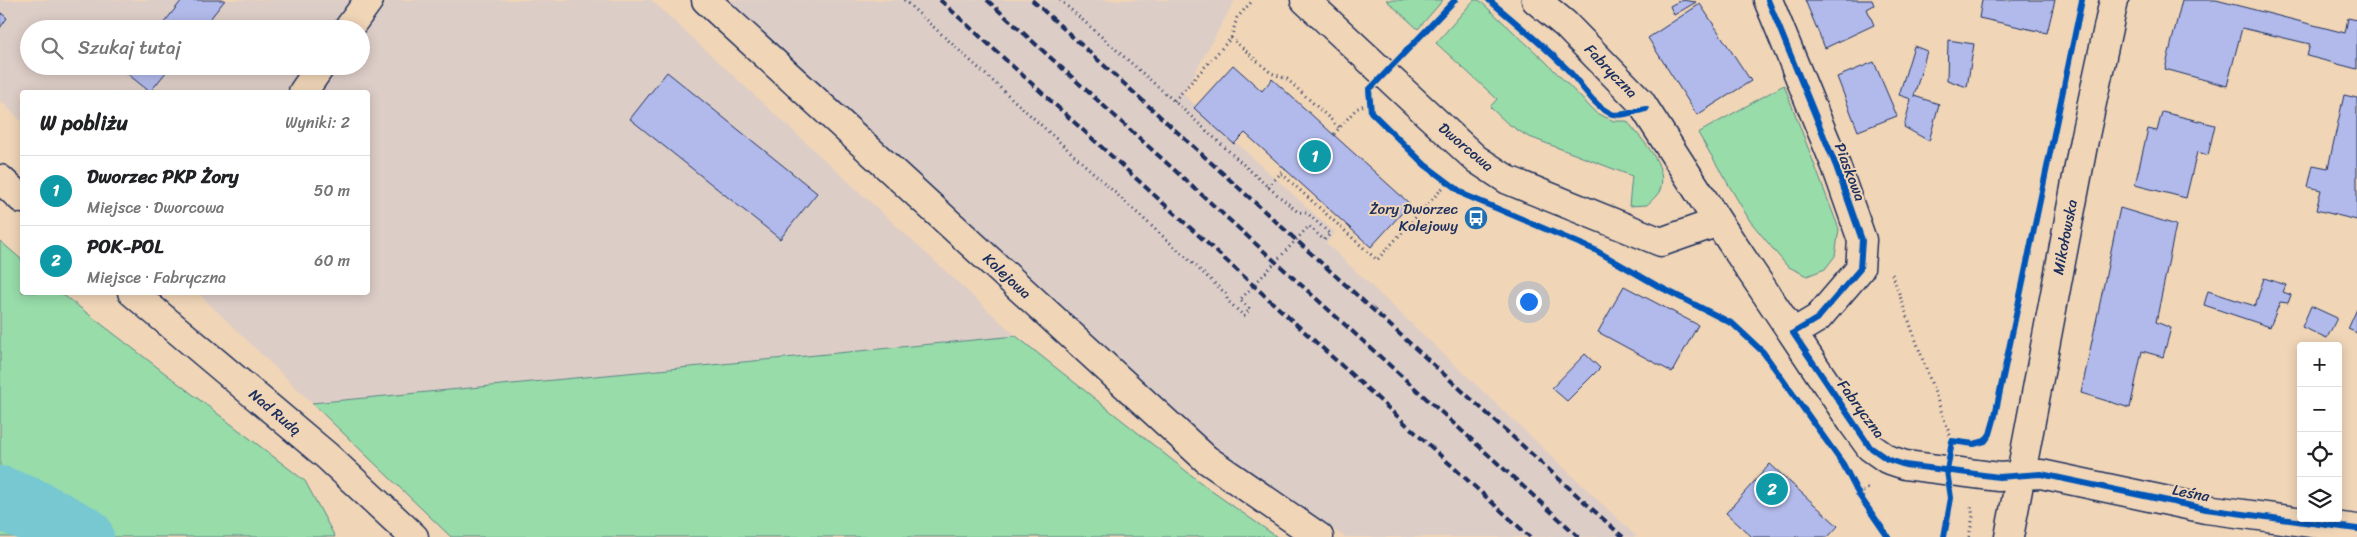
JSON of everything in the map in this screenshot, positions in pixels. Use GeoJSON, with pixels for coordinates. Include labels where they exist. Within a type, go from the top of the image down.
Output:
{"type":"FeatureCollection","features":[{"type":"Feature","properties":{"kind":"street"},"geometry":{"type":"LineString","coordinates":[[355,20],[369,0]]}},
{"type":"Feature","properties":{"kind":"street","name":"Kolejowa"},"geometry":{"type":"LineString","coordinates":[[706,0],[1206,459],[1319,537]]}},
{"type":"Feature","properties":{"kind":"street","name":"Dworcowa"},"geometry":{"type":"LineString","coordinates":[[1305,0],[1476,159],[1504,177],[1661,242],[1718,222]]}},
{"type":"Feature","properties":{"kind":"street","name":"Fabryczna"},"geometry":{"type":"LineString","coordinates":[[1536,0],[1565,24],[1640,101],[1718,222],[1870,446],[1887,459],[1905,465],[2000,477],[2021,475]]}},
{"type":"Feature","properties":{"kind":"street","name":"Piaskowa"},"geometry":{"type":"LineString","coordinates":[[1768,0],[1836,166],[1862,240],[1860,269],[1818,318],[1793,333]]}},
{"type":"Feature","properties":{"kind":"street","name":"Mikołowska"},"geometry":{"type":"LineString","coordinates":[[2021,475],[2084,140],[2114,0]]}},
{"type":"Feature","properties":{"kind":"street"},"geometry":{"type":"LineString","coordinates":[[304,90],[315,75]]}},
{"type":"Feature","properties":{"kind":"street"},"geometry":{"type":"LineString","coordinates":[[0,179],[20,197]]}},
{"type":"Feature","properties":{"kind":"street","name":"Nad Rudą"},"geometry":{"type":"LineString","coordinates":[[136,295],[327,456],[414,537]]}},
{"type":"Feature","properties":{"kind":"street","name":"Leśna"},"geometry":{"type":"LineString","coordinates":[[2021,475],[2041,474],[2206,509],[2357,529]]}},
{"type":"Feature","properties":{"kind":"street"},"geometry":{"type":"LineString","coordinates":[[2009,537],[2021,475]]}},
{"type":"Feature","properties":{"kind":"path"},"geometry":{"type":"LineString","coordinates":[[904,0],[1225,293],[1228,301],[1244,316],[1250,309],[1240,300],[1309,226],[1324,240],[1330,234],[1307,213],[1298,212],[1268,187],[1060,0]]}},
{"type":"Feature","properties":{"kind":"path"},"geometry":{"type":"LineString","coordinates":[[1174,101],[1232,38],[1237,18],[1253,0]]}},
{"type":"Feature","properties":{"kind":"path"},"geometry":{"type":"LineString","coordinates":[[1232,38],[1271,73],[1287,79],[1340,128]]}},
{"type":"Feature","properties":{"kind":"path"},"geometry":{"type":"LineString","coordinates":[[1334,134],[1356,109],[1369,102]]}},
{"type":"Feature","properties":{"kind":"path"},"geometry":{"type":"LineString","coordinates":[[1268,187],[1285,169]]}},
{"type":"Feature","properties":{"kind":"path"},"geometry":{"type":"LineString","coordinates":[[1281,173],[1377,260],[1447,183]]}},
{"type":"Feature","properties":{"kind":"path"},"geometry":{"type":"LineString","coordinates":[[1947,471],[1951,498],[1971,506],[1973,516],[1969,537]]}},
{"type":"Feature","properties":{"kind":"shaded area"},"geometry":{"type":"Polygon","coordinates":[[[0,0],[651,0],[1016,336],[312,403],[200,295],[370,295],[370,90],[20,90],[20,120],[0,100],[0,0]]]}},
{"type":"Feature","properties":{"kind":"shaded area"},"geometry":{"type":"Polygon","coordinates":[[[723,0],[1235,0],[1183,94],[1335,233],[1326,243],[1637,537],[1345,537],[1211,450],[723,0]]]}},
{"type":"Feature","properties":{"kind":"green space"},"geometry":{"type":"Polygon","coordinates":[[[1386,0],[1443,0],[1418,29],[1386,0]]]}},
{"type":"Feature","properties":{"kind":"green space"},"geometry":{"type":"Polygon","coordinates":[[[1474,0],[1479,0],[1544,60],[1596,113],[1614,121],[1627,121],[1646,144],[1661,171],[1662,181],[1660,190],[1647,205],[1629,206],[1632,176],[1527,136],[1507,123],[1490,107],[1497,99],[1436,43],[1474,0]]]}},
{"type":"Feature","properties":{"kind":"green space"},"geometry":{"type":"Polygon","coordinates":[[[1784,85],[1839,229],[1835,256],[1825,269],[1807,276],[1787,266],[1750,221],[1698,133],[1784,85]]]}},
{"type":"Feature","properties":{"kind":"green space"},"geometry":{"type":"Polygon","coordinates":[[[0,241],[20,258],[20,295],[64,295],[305,481],[335,537],[0,537],[0,241]]]}},
{"type":"Feature","properties":{"kind":"green space"},"geometry":{"type":"Polygon","coordinates":[[[1016,336],[1210,490],[1277,537],[451,537],[312,403],[1016,336]]]}},
{"type":"Feature","properties":{"kind":"building"},"geometry":{"type":"Polygon","coordinates":[[[182,0],[225,0],[209,20],[166,20],[182,0]]]}},
{"type":"Feature","properties":{"kind":"building"},"geometry":{"type":"Polygon","coordinates":[[[1681,0],[1696,2],[1674,15],[1670,6],[1681,0]]]}},
{"type":"Feature","properties":{"kind":"building"},"geometry":{"type":"Polygon","coordinates":[[[1805,0],[1872,0],[1874,5],[1867,9],[1874,25],[1825,48],[1805,0]]]}},
{"type":"Feature","properties":{"kind":"building"},"geometry":{"type":"Polygon","coordinates":[[[1982,0],[2055,0],[2047,33],[1979,18],[1982,0]]]}},
{"type":"Feature","properties":{"kind":"building"},"geometry":{"type":"Polygon","coordinates":[[[2182,0],[2216,0],[2345,33],[2348,18],[2357,20],[2357,69],[2307,56],[2310,44],[2242,28],[2227,86],[2165,69],[2182,0]]]}},
{"type":"Feature","properties":{"kind":"building"},"geometry":{"type":"Polygon","coordinates":[[[1700,4],[1751,81],[1697,115],[1648,38],[1700,4]]]}},
{"type":"Feature","properties":{"kind":"building"},"geometry":{"type":"Polygon","coordinates":[[[0,12],[7,18],[0,28],[0,12]]]}},
{"type":"Feature","properties":{"kind":"building"},"geometry":{"type":"Polygon","coordinates":[[[1948,40],[1974,44],[1967,87],[1947,80],[1948,40]]]}},
{"type":"Feature","properties":{"kind":"building"},"geometry":{"type":"Polygon","coordinates":[[[1914,46],[1927,51],[1914,96],[1939,104],[1929,141],[1904,127],[1911,99],[1899,95],[1914,46]]]}},
{"type":"Feature","properties":{"kind":"building"},"geometry":{"type":"Polygon","coordinates":[[[1874,62],[1897,116],[1858,131],[1837,77],[1874,62]]]}},
{"type":"Feature","properties":{"kind":"building"},"geometry":{"type":"Polygon","coordinates":[[[1233,65],[1262,91],[1272,79],[1410,204],[1371,247],[1245,133],[1234,144],[1194,108],[1233,65]]]}},
{"type":"Feature","properties":{"kind":"building"},"geometry":{"type":"Polygon","coordinates":[[[667,72],[817,193],[780,239],[630,119],[667,72]]]}},
{"type":"Feature","properties":{"kind":"building"},"geometry":{"type":"Polygon","coordinates":[[[129,75],[164,75],[152,90],[148,90],[129,75]]]}},
{"type":"Feature","properties":{"kind":"building"},"geometry":{"type":"Polygon","coordinates":[[[2344,95],[2357,98],[2357,220],[2316,210],[2321,190],[2308,187],[2313,165],[2328,168],[2344,95]]]}},
{"type":"Feature","properties":{"kind":"building"},"geometry":{"type":"Polygon","coordinates":[[[2162,112],[2215,125],[2208,155],[2197,152],[2186,198],[2135,185],[2148,129],[2157,131],[2162,112]]]}},
{"type":"Feature","properties":{"kind":"building"},"geometry":{"type":"Polygon","coordinates":[[[2120,208],[2176,225],[2156,322],[2171,328],[2163,357],[2142,351],[2130,408],[2081,393],[2120,208]]]}},
{"type":"Feature","properties":{"kind":"building"},"geometry":{"type":"Polygon","coordinates":[[[2264,278],[2286,285],[2283,292],[2291,295],[2288,303],[2280,302],[2270,327],[2204,305],[2208,291],[2255,306],[2264,278]]]}},
{"type":"Feature","properties":{"kind":"building"},"geometry":{"type":"Polygon","coordinates":[[[1624,286],[1698,325],[1672,372],[1598,332],[1624,286]]]}},
{"type":"Feature","properties":{"kind":"building"},"geometry":{"type":"Polygon","coordinates":[[[2311,306],[2337,318],[2327,338],[2302,327],[2311,306]]]}},
{"type":"Feature","properties":{"kind":"building"},"geometry":{"type":"Polygon","coordinates":[[[2357,309],[2357,333],[2348,329],[2357,309]]]}},
{"type":"Feature","properties":{"kind":"building"},"geometry":{"type":"Polygon","coordinates":[[[1585,354],[1600,368],[1567,401],[1552,388],[1585,354]]]}},
{"type":"Feature","properties":{"kind":"building"},"geometry":{"type":"Polygon","coordinates":[[[1770,464],[1838,526],[1828,537],[1752,537],[1726,513],[1770,464]]]}},
{"type":"Feature","properties":{"kind":"waterway"},"geometry":{"type":"LineString","coordinates":[[0,498],[31,510],[82,537]]}},
{"type":"Feature","properties":{"kind":"railway"},"geometry":{"type":"LineString","coordinates":[[940,0],[1530,537]]}},
{"type":"Feature","properties":{"kind":"railway"},"geometry":{"type":"LineString","coordinates":[[987,0],[1579,537]]}},
{"type":"Feature","properties":{"kind":"railway"},"geometry":{"type":"LineString","coordinates":[[1032,0],[1623,537]]}},
{"type":"Feature","properties":{"kind":"cycle path"},"geometry":{"type":"LineString","coordinates":[[1455,0],[1369,90],[1371,112],[1425,165],[1465,195],[1595,250],[1656,285],[1733,324],[1763,352],[1843,464],[1859,495],[1888,537]]}},
{"type":"Feature","properties":{"kind":"cycle path"},"geometry":{"type":"LineString","coordinates":[[1489,0],[1557,59],[1605,111],[1620,115],[1646,109]]}},
{"type":"Feature","properties":{"kind":"cycle path"},"geometry":{"type":"LineString","coordinates":[[1768,0],[1836,166],[1862,240],[1860,269],[1818,318],[1793,333],[1870,447],[1887,459],[1905,465],[1999,477],[2041,474],[2206,509],[2357,529]]}},
{"type":"Feature","properties":{"kind":"cycle path"},"geometry":{"type":"LineString","coordinates":[[1944,537],[1951,498],[1947,471],[1952,441],[1974,444],[1985,441],[1990,434],[1994,420],[2082,0]]}},
{"type":"Feature","properties":{"kind":"place","name":"Dworzec PKP Żory"},"geometry":{"type":"Point","coordinates":[1315,156]}},
{"type":"Feature","properties":{"kind":"place","name":"Żory Dworzec Kolejowy"},"geometry":{"type":"Point","coordinates":[1476,218]}},
{"type":"Feature","properties":{"kind":"place","name":"POK-POL"},"geometry":{"type":"Point","coordinates":[1772,489]}}]}
